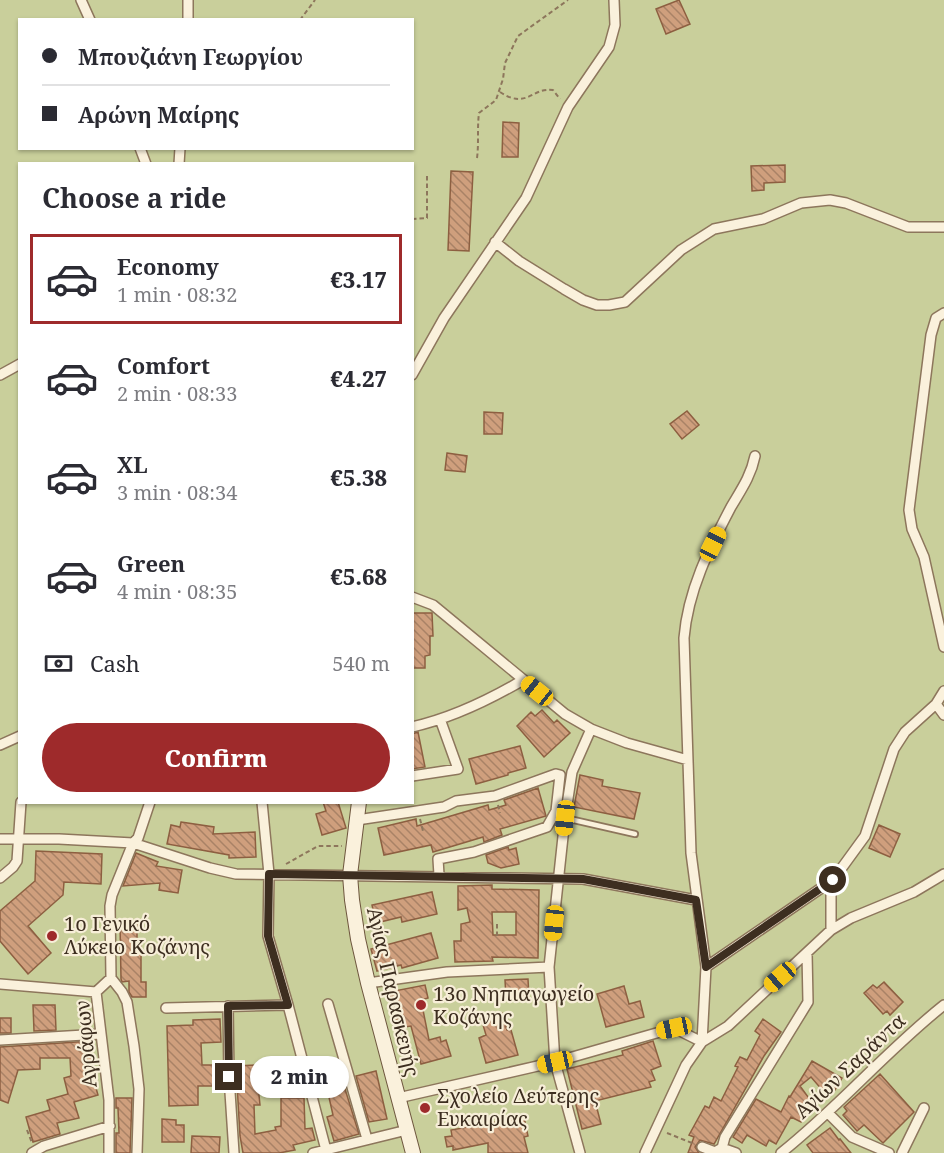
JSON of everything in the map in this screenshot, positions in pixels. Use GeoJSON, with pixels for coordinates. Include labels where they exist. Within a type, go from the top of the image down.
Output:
{"type":"FeatureCollection","features":[{"type":"Feature","properties":{"kind":"street"},"geometry":{"type":"LineString","coordinates":[[81,0],[89,18]]}},
{"type":"Feature","properties":{"kind":"street"},"geometry":{"type":"LineString","coordinates":[[188,0],[188,18]]}},
{"type":"Feature","properties":{"kind":"street"},"geometry":{"type":"LineString","coordinates":[[414,371],[444,318],[526,198],[568,107],[609,47],[615,25],[614,0]]}},
{"type":"Feature","properties":{"kind":"street"},"geometry":{"type":"LineString","coordinates":[[495,242],[519,261],[573,295],[597,305],[609,305],[625,302],[681,250],[714,229],[763,219],[801,202],[831,200],[846,202],[908,227],[944,227]]}},
{"type":"Feature","properties":{"kind":"street"},"geometry":{"type":"LineString","coordinates":[[944,313],[936,318],[931,335],[909,510],[912,529],[924,557],[944,647]]}},
{"type":"Feature","properties":{"kind":"street"},"geometry":{"type":"LineString","coordinates":[[0,375],[18,365]]}},
{"type":"Feature","properties":{"kind":"street"},"geometry":{"type":"LineString","coordinates":[[702,1042],[706,967],[696,900],[689,824],[684,638],[686,616],[695,580],[752,472],[755,456]]}},
{"type":"Feature","properties":{"kind":"street"},"geometry":{"type":"LineString","coordinates":[[414,598],[433,605],[565,714],[591,729],[627,743],[688,760]]}},
{"type":"Feature","properties":{"kind":"street"},"geometry":{"type":"LineString","coordinates":[[414,726],[440,719],[498,695],[523,680]]}},
{"type":"Feature","properties":{"kind":"street"},"geometry":{"type":"LineString","coordinates":[[706,967],[833,880],[865,836],[894,749],[905,732],[936,704],[944,691]]}},
{"type":"Feature","properties":{"kind":"street"},"geometry":{"type":"LineString","coordinates":[[936,704],[944,715]]}},
{"type":"Feature","properties":{"kind":"street"},"geometry":{"type":"LineString","coordinates":[[414,776],[458,769],[440,719]]}},
{"type":"Feature","properties":{"kind":"street"},"geometry":{"type":"LineString","coordinates":[[580,1153],[555,1062],[549,968],[572,772],[591,729]]}},
{"type":"Feature","properties":{"kind":"street"},"geometry":{"type":"LineString","coordinates":[[0,745],[18,737]]}},
{"type":"Feature","properties":{"kind":"street"},"geometry":{"type":"LineString","coordinates":[[357,820],[444,807],[456,801],[495,796],[555,774],[560,775],[556,811],[547,827],[474,852],[438,859],[439,875]]}},
{"type":"Feature","properties":{"kind":"street"},"geometry":{"type":"LineString","coordinates":[[0,878],[17,861],[21,804]]}},
{"type":"Feature","properties":{"kind":"street","name":"Αγράφων"},"geometry":{"type":"LineString","coordinates":[[109,1153],[110,1126],[96,992],[111,978],[110,906],[112,896],[133,843],[138,838],[149,804]]}},
{"type":"Feature","properties":{"kind":"street"},"geometry":{"type":"LineString","coordinates":[[262,804],[269,874],[268,936],[326,1150]]}},
{"type":"Feature","properties":{"kind":"street","name":"Αγίας Παρασκευής"},"geometry":{"type":"LineString","coordinates":[[359,804],[350,875],[358,939],[413,1153]]}},
{"type":"Feature","properties":{"kind":"street"},"geometry":{"type":"LineString","coordinates":[[0,839],[133,843],[224,872],[559,878],[614,884],[696,900]]}},
{"type":"Feature","properties":{"kind":"street"},"geometry":{"type":"LineString","coordinates":[[645,1153],[686,1065],[702,1042],[728,1026],[831,930],[851,918],[914,892],[944,874]]}},
{"type":"Feature","properties":{"kind":"street"},"geometry":{"type":"LineString","coordinates":[[831,930],[833,880]]}},
{"type":"Feature","properties":{"kind":"street"},"geometry":{"type":"LineString","coordinates":[[702,1148],[715,1152],[722,1148],[725,1137],[808,1002],[807,953]]}},
{"type":"Feature","properties":{"kind":"street"},"geometry":{"type":"LineString","coordinates":[[368,983],[447,972],[549,968]]}},
{"type":"Feature","properties":{"kind":"street"},"geometry":{"type":"LineString","coordinates":[[111,978],[127,1002],[134,1047],[139,1089],[137,1153]]}},
{"type":"Feature","properties":{"kind":"street"},"geometry":{"type":"LineString","coordinates":[[0,984],[96,992]]}},
{"type":"Feature","properties":{"kind":"street"},"geometry":{"type":"LineString","coordinates":[[328,1004],[367,1139]]}},
{"type":"Feature","properties":{"kind":"street"},"geometry":{"type":"LineString","coordinates":[[166,1008],[288,1005]]}},
{"type":"Feature","properties":{"kind":"street","name":"Αγίων Σαράντα"},"geometry":{"type":"LineString","coordinates":[[781,1153],[828,1113],[879,1062],[944,1005]]}},
{"type":"Feature","properties":{"kind":"street"},"geometry":{"type":"LineString","coordinates":[[228,1006],[229,1077],[234,1153]]}},
{"type":"Feature","properties":{"kind":"street"},"geometry":{"type":"LineString","coordinates":[[398,1098],[555,1062],[674,1028],[702,1042]]}},
{"type":"Feature","properties":{"kind":"street"},"geometry":{"type":"LineString","coordinates":[[0,1040],[101,1034]]}},
{"type":"Feature","properties":{"kind":"street"},"geometry":{"type":"LineString","coordinates":[[902,1153],[924,1108]]}},
{"type":"Feature","properties":{"kind":"street"},"geometry":{"type":"LineString","coordinates":[[828,1113],[862,1148],[889,1153]]}},
{"type":"Feature","properties":{"kind":"street"},"geometry":{"type":"LineString","coordinates":[[34,1152],[44,1146],[110,1126]]}},
{"type":"Feature","properties":{"kind":"street"},"geometry":{"type":"LineString","coordinates":[[313,1153],[407,1130]]}},
{"type":"Feature","properties":{"kind":"street"},"geometry":{"type":"LineString","coordinates":[[722,1148],[736,1153]]}},
{"type":"Feature","properties":{"kind":"lane"},"geometry":{"type":"LineString","coordinates":[[565,818],[635,834]]}},
{"type":"Feature","properties":{"kind":"path"},"geometry":{"type":"LineString","coordinates":[[302,18],[315,0]]}},
{"type":"Feature","properties":{"kind":"path"},"geometry":{"type":"LineString","coordinates":[[477,158],[480,141],[477,127],[479,113],[496,99],[500,92],[505,63],[518,36],[568,0]]}},
{"type":"Feature","properties":{"kind":"path"},"geometry":{"type":"LineString","coordinates":[[500,92],[516,99],[527,98],[548,89],[553,90],[568,107]]}},
{"type":"Feature","properties":{"kind":"path"},"geometry":{"type":"LineString","coordinates":[[414,219],[427,218],[427,174]]}},
{"type":"Feature","properties":{"kind":"path"},"geometry":{"type":"LineString","coordinates":[[269,874],[318,846],[354,846]]}},
{"type":"Feature","properties":{"kind":"path"},"geometry":{"type":"LineString","coordinates":[[497,924],[497,936]]}},
{"type":"Feature","properties":{"kind":"path"},"geometry":{"type":"LineString","coordinates":[[656,1129],[702,1148]]}},
{"type":"Feature","properties":{"kind":"green space"},"geometry":{"type":"Polygon","coordinates":[[[0,0],[944,0],[944,1153],[0,1153],[0,0]]]}},
{"type":"Feature","properties":{"kind":"building"},"geometry":{"type":"Polygon","coordinates":[[[679,0],[690,24],[666,34],[656,9],[679,0]]]}},
{"type":"Feature","properties":{"kind":"building"},"geometry":{"type":"Polygon","coordinates":[[[503,122],[519,123],[518,157],[502,157],[503,122]]]}},
{"type":"Feature","properties":{"kind":"building"},"geometry":{"type":"Polygon","coordinates":[[[785,165],[785,182],[764,183],[764,190],[752,191],[751,166],[785,165]]]}},
{"type":"Feature","properties":{"kind":"building"},"geometry":{"type":"Polygon","coordinates":[[[451,171],[473,172],[469,251],[448,250],[451,171]]]}},
{"type":"Feature","properties":{"kind":"building"},"geometry":{"type":"Polygon","coordinates":[[[687,411],[699,425],[682,439],[670,424],[687,411]]]}},
{"type":"Feature","properties":{"kind":"building"},"geometry":{"type":"Polygon","coordinates":[[[484,412],[503,413],[502,434],[484,434],[484,412]]]}},
{"type":"Feature","properties":{"kind":"building"},"geometry":{"type":"Polygon","coordinates":[[[447,453],[467,456],[465,472],[445,470],[447,453]]]}},
{"type":"Feature","properties":{"kind":"building"},"geometry":{"type":"Polygon","coordinates":[[[414,613],[432,613],[433,636],[430,636],[430,655],[425,656],[425,668],[414,668],[414,613]]]}},
{"type":"Feature","properties":{"kind":"building"},"geometry":{"type":"Polygon","coordinates":[[[542,710],[554,723],[557,720],[570,733],[544,757],[517,726],[531,712],[535,716],[542,710]]]}},
{"type":"Feature","properties":{"kind":"building"},"geometry":{"type":"Polygon","coordinates":[[[418,732],[425,767],[414,769],[414,733],[418,732]]]}},
{"type":"Feature","properties":{"kind":"building"},"geometry":{"type":"Polygon","coordinates":[[[520,746],[526,768],[476,784],[469,759],[520,746]]]}},
{"type":"Feature","properties":{"kind":"building"},"geometry":{"type":"Polygon","coordinates":[[[580,775],[603,780],[602,786],[640,793],[634,819],[574,807],[580,775]]]}},
{"type":"Feature","properties":{"kind":"building"},"geometry":{"type":"Polygon","coordinates":[[[538,788],[546,816],[500,829],[502,835],[484,842],[483,837],[433,852],[431,845],[384,855],[378,828],[416,819],[417,826],[488,805],[489,810],[506,805],[504,800],[538,788]]]}},
{"type":"Feature","properties":{"kind":"building"},"geometry":{"type":"Polygon","coordinates":[[[324,804],[339,804],[346,828],[322,835],[316,814],[326,811],[324,804]]]}},
{"type":"Feature","properties":{"kind":"building"},"geometry":{"type":"Polygon","coordinates":[[[181,822],[214,827],[213,834],[255,832],[256,857],[229,858],[229,855],[167,844],[171,825],[180,827],[181,822]]]}},
{"type":"Feature","properties":{"kind":"building"},"geometry":{"type":"Polygon","coordinates":[[[879,825],[900,834],[890,857],[869,848],[879,825]]]}},
{"type":"Feature","properties":{"kind":"building"},"geometry":{"type":"Polygon","coordinates":[[[508,847],[509,850],[516,848],[519,864],[501,868],[488,863],[486,855],[508,847]]]}},
{"type":"Feature","properties":{"kind":"building"},"geometry":{"type":"Polygon","coordinates":[[[36,851],[102,854],[101,884],[64,882],[63,895],[28,926],[51,953],[28,974],[0,941],[0,911],[35,881],[36,851]]]}},
{"type":"Feature","properties":{"kind":"building"},"geometry":{"type":"Polygon","coordinates":[[[136,853],[158,862],[156,866],[182,870],[178,893],[159,890],[160,883],[123,886],[136,853]]]}},
{"type":"Feature","properties":{"kind":"building"},"geometry":{"type":"Polygon","coordinates":[[[492,885],[492,889],[539,890],[538,958],[492,957],[493,961],[455,962],[454,941],[461,941],[461,924],[470,922],[467,908],[458,910],[458,886],[492,885]],[[492,912],[493,935],[516,935],[516,912],[492,912]]]}},
{"type":"Feature","properties":{"kind":"building"},"geometry":{"type":"Polygon","coordinates":[[[432,892],[437,914],[402,922],[401,917],[376,923],[372,905],[432,892]]]}},
{"type":"Feature","properties":{"kind":"building"},"geometry":{"type":"Polygon","coordinates":[[[120,923],[137,923],[137,944],[141,943],[141,982],[146,982],[146,997],[132,997],[129,992],[129,981],[122,982],[120,923]]]}},
{"type":"Feature","properties":{"kind":"building"},"geometry":{"type":"Polygon","coordinates":[[[431,933],[438,958],[402,968],[401,965],[377,971],[371,949],[431,933]]]}},
{"type":"Feature","properties":{"kind":"building"},"geometry":{"type":"Polygon","coordinates":[[[528,979],[529,998],[506,999],[505,980],[528,979]]]}},
{"type":"Feature","properties":{"kind":"building"},"geometry":{"type":"Polygon","coordinates":[[[884,982],[903,1002],[890,1015],[887,1011],[883,1014],[864,993],[873,985],[877,988],[884,982]]]}},
{"type":"Feature","properties":{"kind":"building"},"geometry":{"type":"Polygon","coordinates":[[[425,985],[428,998],[421,1000],[429,1040],[440,1037],[441,1042],[446,1040],[451,1056],[421,1064],[411,1026],[405,1027],[403,1018],[395,1020],[389,992],[425,985]]]}},
{"type":"Feature","properties":{"kind":"building"},"geometry":{"type":"Polygon","coordinates":[[[624,986],[629,1004],[640,1001],[644,1017],[606,1027],[597,994],[624,986]]]}},
{"type":"Feature","properties":{"kind":"building"},"geometry":{"type":"Polygon","coordinates":[[[33,1005],[55,1005],[56,1030],[34,1031],[33,1005]]]}},
{"type":"Feature","properties":{"kind":"building"},"geometry":{"type":"Polygon","coordinates":[[[502,1013],[507,1030],[511,1030],[518,1055],[486,1063],[479,1038],[486,1035],[481,1018],[502,1013]]]}},
{"type":"Feature","properties":{"kind":"building"},"geometry":{"type":"Polygon","coordinates":[[[0,1018],[11,1018],[11,1033],[0,1033],[0,1018]]]}},
{"type":"Feature","properties":{"kind":"building"},"geometry":{"type":"Polygon","coordinates":[[[220,1019],[221,1042],[201,1043],[202,1065],[222,1065],[223,1086],[198,1086],[198,1105],[169,1106],[167,1026],[193,1025],[193,1020],[220,1019]]]}},
{"type":"Feature","properties":{"kind":"building"},"geometry":{"type":"Polygon","coordinates":[[[763,1019],[781,1032],[764,1056],[714,1144],[700,1140],[695,1147],[699,1153],[688,1153],[694,1137],[689,1135],[705,1106],[709,1108],[714,1097],[721,1101],[738,1067],[735,1066],[740,1057],[747,1060],[760,1035],[755,1031],[763,1019]]]}},
{"type":"Feature","properties":{"kind":"building"},"geometry":{"type":"Polygon","coordinates":[[[92,1041],[92,1064],[89,1064],[98,1095],[74,1102],[79,1118],[57,1123],[60,1134],[33,1142],[26,1117],[50,1110],[47,1100],[68,1094],[64,1078],[71,1076],[70,1058],[40,1058],[40,1069],[18,1070],[8,1103],[0,1100],[0,1047],[92,1041]]]}},
{"type":"Feature","properties":{"kind":"building"},"geometry":{"type":"Polygon","coordinates":[[[653,1041],[661,1066],[651,1070],[655,1080],[649,1082],[651,1087],[595,1101],[601,1124],[582,1129],[567,1069],[623,1055],[622,1051],[653,1041]]]}},
{"type":"Feature","properties":{"kind":"building"},"geometry":{"type":"Polygon","coordinates":[[[812,1061],[842,1078],[835,1090],[826,1085],[823,1091],[811,1077],[800,1086],[811,1101],[801,1122],[791,1117],[776,1144],[769,1140],[766,1146],[747,1135],[742,1143],[733,1137],[756,1099],[781,1112],[812,1061]]]}},
{"type":"Feature","properties":{"kind":"building"},"geometry":{"type":"Polygon","coordinates":[[[256,1065],[260,1105],[254,1105],[255,1134],[276,1130],[275,1127],[281,1126],[281,1098],[304,1098],[305,1129],[312,1128],[315,1140],[293,1145],[295,1150],[279,1153],[243,1153],[236,1066],[256,1065]]]}},
{"type":"Feature","properties":{"kind":"building"},"geometry":{"type":"Polygon","coordinates":[[[376,1071],[387,1119],[369,1122],[356,1076],[376,1071]]]}},
{"type":"Feature","properties":{"kind":"building"},"geometry":{"type":"Polygon","coordinates":[[[880,1074],[914,1112],[883,1143],[864,1125],[857,1131],[843,1115],[847,1111],[844,1107],[880,1074]]]}},
{"type":"Feature","properties":{"kind":"building"},"geometry":{"type":"Polygon","coordinates":[[[345,1089],[359,1134],[334,1141],[327,1117],[333,1115],[328,1093],[345,1089]]]}},
{"type":"Feature","properties":{"kind":"building"},"geometry":{"type":"Polygon","coordinates":[[[116,1098],[132,1098],[130,1153],[116,1153],[116,1133],[119,1133],[116,1098]]]}},
{"type":"Feature","properties":{"kind":"building"},"geometry":{"type":"Polygon","coordinates":[[[524,1117],[528,1136],[524,1137],[528,1153],[488,1153],[488,1143],[453,1150],[453,1146],[447,1147],[445,1137],[452,1136],[451,1130],[524,1117]]]}},
{"type":"Feature","properties":{"kind":"building"},"geometry":{"type":"Polygon","coordinates":[[[162,1119],[176,1120],[176,1125],[184,1125],[184,1142],[162,1142],[162,1119]]]}},
{"type":"Feature","properties":{"kind":"building"},"geometry":{"type":"Polygon","coordinates":[[[830,1128],[851,1153],[813,1153],[807,1145],[830,1128]]]}},
{"type":"Feature","properties":{"kind":"building"},"geometry":{"type":"Polygon","coordinates":[[[192,1136],[220,1137],[219,1153],[191,1153],[192,1136]]]}},
{"type":"Feature","properties":{"kind":"place","name":"1ο Γενικό Λύκειο Κοζάνης"},"geometry":{"type":"Point","coordinates":[52,936]}},
{"type":"Feature","properties":{"kind":"place","name":"13ο Νηπιαγωγείο Κοζάνης"},"geometry":{"type":"Point","coordinates":[421,1005]}},
{"type":"Feature","properties":{"kind":"place","name":"Σχολείο Δεύτερης Ευκαιρίας"},"geometry":{"type":"Point","coordinates":[425,1108]}},
{"type":"Feature","properties":{"kind":"route"},"geometry":{"type":"LineString","coordinates":[[229,1077],[228,1006],[288,1005],[268,936],[269,874],[583,879],[696,900],[706,967],[833,880]]}}]}
